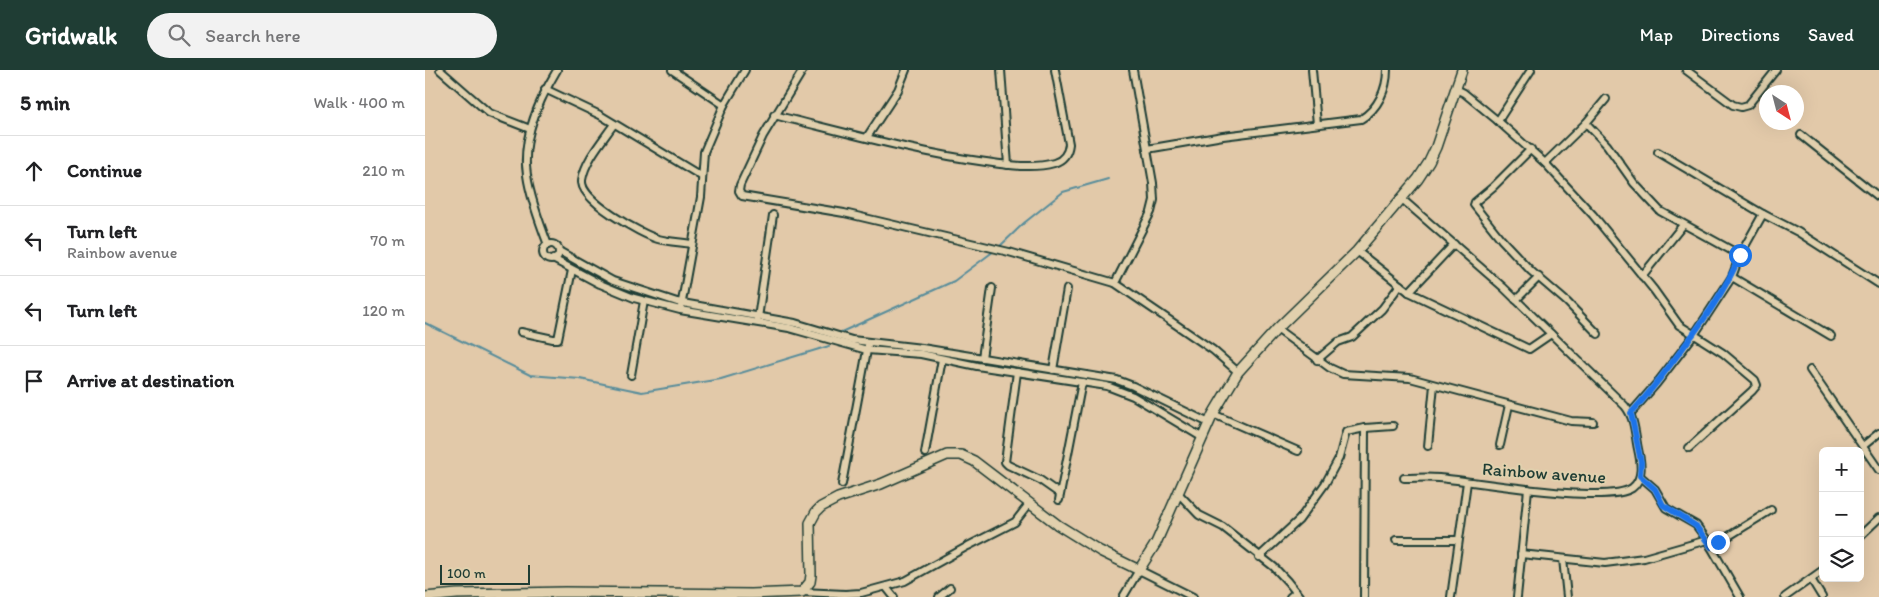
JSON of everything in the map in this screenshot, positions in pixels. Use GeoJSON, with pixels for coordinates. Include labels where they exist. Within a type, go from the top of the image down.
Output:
{"type":"FeatureCollection","features":[{"type":"Feature","properties":{"kind":"street"},"geometry":{"type":"LineString","coordinates":[[548,245],[527,175],[527,160],[531,129],[545,89],[557,70]]}},
{"type":"Feature","properties":{"kind":"street"},"geometry":{"type":"LineString","coordinates":[[672,70],[724,105]]}},
{"type":"Feature","properties":{"kind":"street"},"geometry":{"type":"LineString","coordinates":[[681,310],[701,197],[703,152],[724,105],[745,70]]}},
{"type":"Feature","properties":{"kind":"street"},"geometry":{"type":"LineString","coordinates":[[803,70],[763,136],[741,185],[739,191],[742,196],[844,213],[1009,252],[1115,283],[1213,350],[1238,372]]}},
{"type":"Feature","properties":{"kind":"street"},"geometry":{"type":"LineString","coordinates":[[867,137],[898,90],[906,70]]}},
{"type":"Feature","properties":{"kind":"street"},"geometry":{"type":"LineString","coordinates":[[1001,70],[1008,165]]}},
{"type":"Feature","properties":{"kind":"street"},"geometry":{"type":"LineString","coordinates":[[774,115],[968,159],[1008,165],[1055,163],[1062,160],[1068,153],[1069,144],[1055,70]]}},
{"type":"Feature","properties":{"kind":"street"},"geometry":{"type":"LineString","coordinates":[[1115,283],[1151,212],[1154,200],[1153,183],[1134,70]]}},
{"type":"Feature","properties":{"kind":"street"},"geometry":{"type":"LineString","coordinates":[[1312,70],[1317,124]]}},
{"type":"Feature","properties":{"kind":"street"},"geometry":{"type":"LineString","coordinates":[[1147,149],[1214,137],[1317,124],[1349,122],[1361,119],[1374,110],[1382,95],[1387,70]]}},
{"type":"Feature","properties":{"kind":"street"},"geometry":{"type":"LineString","coordinates":[[1123,597],[1156,543],[1213,414],[1238,372],[1277,329],[1357,251],[1402,199],[1429,162],[1462,70]]}},
{"type":"Feature","properties":{"kind":"street"},"geometry":{"type":"LineString","coordinates":[[1498,121],[1531,70]]}},
{"type":"Feature","properties":{"kind":"street"},"geometry":{"type":"LineString","coordinates":[[1687,70],[1733,105],[1741,107],[1748,105],[1776,70]]}},
{"type":"Feature","properties":{"kind":"street"},"geometry":{"type":"LineString","coordinates":[[444,71],[489,113],[531,129]]}},
{"type":"Feature","properties":{"kind":"street"},"geometry":{"type":"LineString","coordinates":[[545,89],[601,115],[701,176]]}},
{"type":"Feature","properties":{"kind":"street"},"geometry":{"type":"LineString","coordinates":[[1456,89],[1464,93],[1498,121],[1545,163],[1593,215],[1679,324],[1723,353],[1755,380],[1757,385],[1752,391],[1689,448]]}},
{"type":"Feature","properties":{"kind":"street"},"geometry":{"type":"LineString","coordinates":[[1545,163],[1586,123],[1606,98]]}},
{"type":"Feature","properties":{"kind":"street"},"geometry":{"type":"LineString","coordinates":[[1586,123],[1607,145],[1629,176],[1660,211],[1683,226],[1740,255]]}},
{"type":"Feature","properties":{"kind":"street"},"geometry":{"type":"LineString","coordinates":[[614,124],[588,164],[582,180],[583,188],[597,204],[641,232],[659,239],[692,244]]}},
{"type":"Feature","properties":{"kind":"street"},"geometry":{"type":"LineString","coordinates":[[1801,135],[1879,197]]}},
{"type":"Feature","properties":{"kind":"street"},"geometry":{"type":"LineString","coordinates":[[1531,149],[1474,205],[1501,239],[1598,334]]}},
{"type":"Feature","properties":{"kind":"street"},"geometry":{"type":"LineString","coordinates":[[1658,152],[1763,214],[1798,232],[1879,284]]}},
{"type":"Feature","properties":{"kind":"street"},"geometry":{"type":"LineString","coordinates":[[1402,199],[1516,300],[1593,373],[1631,413],[1641,462],[1640,476],[1655,489],[1666,508],[1696,526],[1709,543],[1740,597]]}},
{"type":"Feature","properties":{"kind":"street"},"geometry":{"type":"LineString","coordinates":[[1631,413],[1694,335],[1731,277],[1740,255],[1763,214]]}},
{"type":"Feature","properties":{"kind":"street"},"geometry":{"type":"LineString","coordinates":[[757,324],[773,215]]}},
{"type":"Feature","properties":{"kind":"street"},"geometry":{"type":"LineString","coordinates":[[1642,276],[1683,226]]}},
{"type":"Feature","properties":{"kind":"street"},"geometry":{"type":"LineString","coordinates":[[1409,292],[1454,244]]}},
{"type":"Feature","properties":{"kind":"street"},"geometry":{"type":"LineString","coordinates":[[548,245],[557,246],[559,250],[613,281],[635,290],[682,303],[795,323],[839,336],[869,342],[922,348],[1117,380],[1209,423]]}},
{"type":"Feature","properties":{"kind":"street"},"geometry":{"type":"LineString","coordinates":[[548,245],[544,252],[545,256],[600,284],[644,301],[681,310],[789,328],[867,350],[902,352],[1107,386],[1133,396],[1203,438]]}},
{"type":"Feature","properties":{"kind":"street"},"geometry":{"type":"LineString","coordinates":[[553,260],[557,258],[559,250]]}},
{"type":"Feature","properties":{"kind":"street"},"geometry":{"type":"LineString","coordinates":[[1357,251],[1409,292],[1529,349],[1551,334]]}},
{"type":"Feature","properties":{"kind":"street"},"geometry":{"type":"LineString","coordinates":[[521,332],[558,339],[572,270]]}},
{"type":"Feature","properties":{"kind":"street"},"geometry":{"type":"LineString","coordinates":[[1516,300],[1539,277]]}},
{"type":"Feature","properties":{"kind":"street"},"geometry":{"type":"LineString","coordinates":[[1731,277],[1831,336]]}},
{"type":"Feature","properties":{"kind":"street"},"geometry":{"type":"LineString","coordinates":[[1317,360],[1338,342],[1352,337],[1382,309],[1400,285]]}},
{"type":"Feature","properties":{"kind":"street"},"geometry":{"type":"LineString","coordinates":[[982,358],[992,288]]}},
{"type":"Feature","properties":{"kind":"street"},"geometry":{"type":"LineString","coordinates":[[1053,370],[1067,289]]}},
{"type":"Feature","properties":{"kind":"street"},"geometry":{"type":"LineString","coordinates":[[631,375],[644,301]]}},
{"type":"Feature","properties":{"kind":"street"},"geometry":{"type":"LineString","coordinates":[[1277,329],[1317,360],[1343,374],[1410,378],[1571,421],[1593,422]]}},
{"type":"Feature","properties":{"kind":"street"},"geometry":{"type":"LineString","coordinates":[[842,484],[869,342]]}},
{"type":"Feature","properties":{"kind":"street"},"geometry":{"type":"LineString","coordinates":[[925,453],[942,359]]}},
{"type":"Feature","properties":{"kind":"street"},"geometry":{"type":"LineString","coordinates":[[1810,370],[1879,470]]}},
{"type":"Feature","properties":{"kind":"street"},"geometry":{"type":"LineString","coordinates":[[1017,372],[1005,462],[1046,482],[1060,497],[1082,382]]}},
{"type":"Feature","properties":{"kind":"street"},"geometry":{"type":"LineString","coordinates":[[1428,446],[1433,385]]}},
{"type":"Feature","properties":{"kind":"street"},"geometry":{"type":"LineString","coordinates":[[1500,445],[1509,405]]}},
{"type":"Feature","properties":{"kind":"street"},"geometry":{"type":"LineString","coordinates":[[1213,414],[1298,452]]}},
{"type":"Feature","properties":{"kind":"street"},"geometry":{"type":"LineString","coordinates":[[1259,557],[1299,520],[1325,484],[1339,458],[1343,437],[1347,432],[1365,428],[1393,426]]}},
{"type":"Feature","properties":{"kind":"street"},"geometry":{"type":"LineString","coordinates":[[1364,597],[1365,428]]}},
{"type":"Feature","properties":{"kind":"street"},"geometry":{"type":"LineString","coordinates":[[1863,446],[1879,433]]}},
{"type":"Feature","properties":{"kind":"street"},"geometry":{"type":"LineString","coordinates":[[802,592],[811,582],[810,522],[821,507],[838,498],[881,484],[938,458],[954,454],[969,458],[1029,504],[1100,551],[1193,597]]}},
{"type":"Feature","properties":{"kind":"street","name":"Rainbow avenue"},"geometry":{"type":"LineString","coordinates":[[1404,478],[1437,478],[1577,494],[1619,494],[1637,484],[1640,476]]}},
{"type":"Feature","properties":{"kind":"street"},"geometry":{"type":"LineString","coordinates":[[1451,597],[1467,482]]}},
{"type":"Feature","properties":{"kind":"street"},"geometry":{"type":"LineString","coordinates":[[1517,597],[1528,489]]}},
{"type":"Feature","properties":{"kind":"street"},"geometry":{"type":"LineString","coordinates":[[1179,494],[1199,515],[1223,527],[1273,567],[1298,595],[1290,597]]}},
{"type":"Feature","properties":{"kind":"street"},"geometry":{"type":"LineString","coordinates":[[425,596],[689,595],[802,592],[845,594],[886,587],[905,581],[1015,522],[1029,504]]}},
{"type":"Feature","properties":{"kind":"street"},"geometry":{"type":"LineString","coordinates":[[1521,554],[1591,563],[1644,558],[1709,543],[1771,510]]}},
{"type":"Feature","properties":{"kind":"street"},"geometry":{"type":"LineString","coordinates":[[1864,532],[1879,518]]}},
{"type":"Feature","properties":{"kind":"street"},"geometry":{"type":"LineString","coordinates":[[1396,540],[1458,540]]}},
{"type":"Feature","properties":{"kind":"street"},"geometry":{"type":"LineString","coordinates":[[1563,559],[1567,597]]}},
{"type":"Feature","properties":{"kind":"street"},"geometry":{"type":"LineString","coordinates":[[1785,597],[1819,573]]}},
{"type":"Feature","properties":{"kind":"street"},"geometry":{"type":"LineString","coordinates":[[1811,579],[1822,597]]}},
{"type":"Feature","properties":{"kind":"street"},"geometry":{"type":"LineString","coordinates":[[886,587],[894,597]]}},
{"type":"Feature","properties":{"kind":"street"},"geometry":{"type":"LineString","coordinates":[[939,597],[950,588]]}},
{"type":"Feature","properties":{"kind":"waterway"},"geometry":{"type":"LineString","coordinates":[[998,248],[1024,223],[1063,192],[1108,179]]}},
{"type":"Feature","properties":{"kind":"waterway"},"geometry":{"type":"LineString","coordinates":[[839,333],[954,281],[994,251]]}},
{"type":"Feature","properties":{"kind":"waterway"},"geometry":{"type":"LineString","coordinates":[[425,323],[530,375],[580,379],[642,392],[721,379],[829,346]]}},
{"type":"Feature","properties":{"kind":"route"},"geometry":{"type":"LineString","coordinates":[[1718,542],[1711,547],[1696,526],[1663,505],[1655,489],[1640,476],[1641,462],[1631,413],[1694,335],[1731,277],[1740,255]]}}]}
